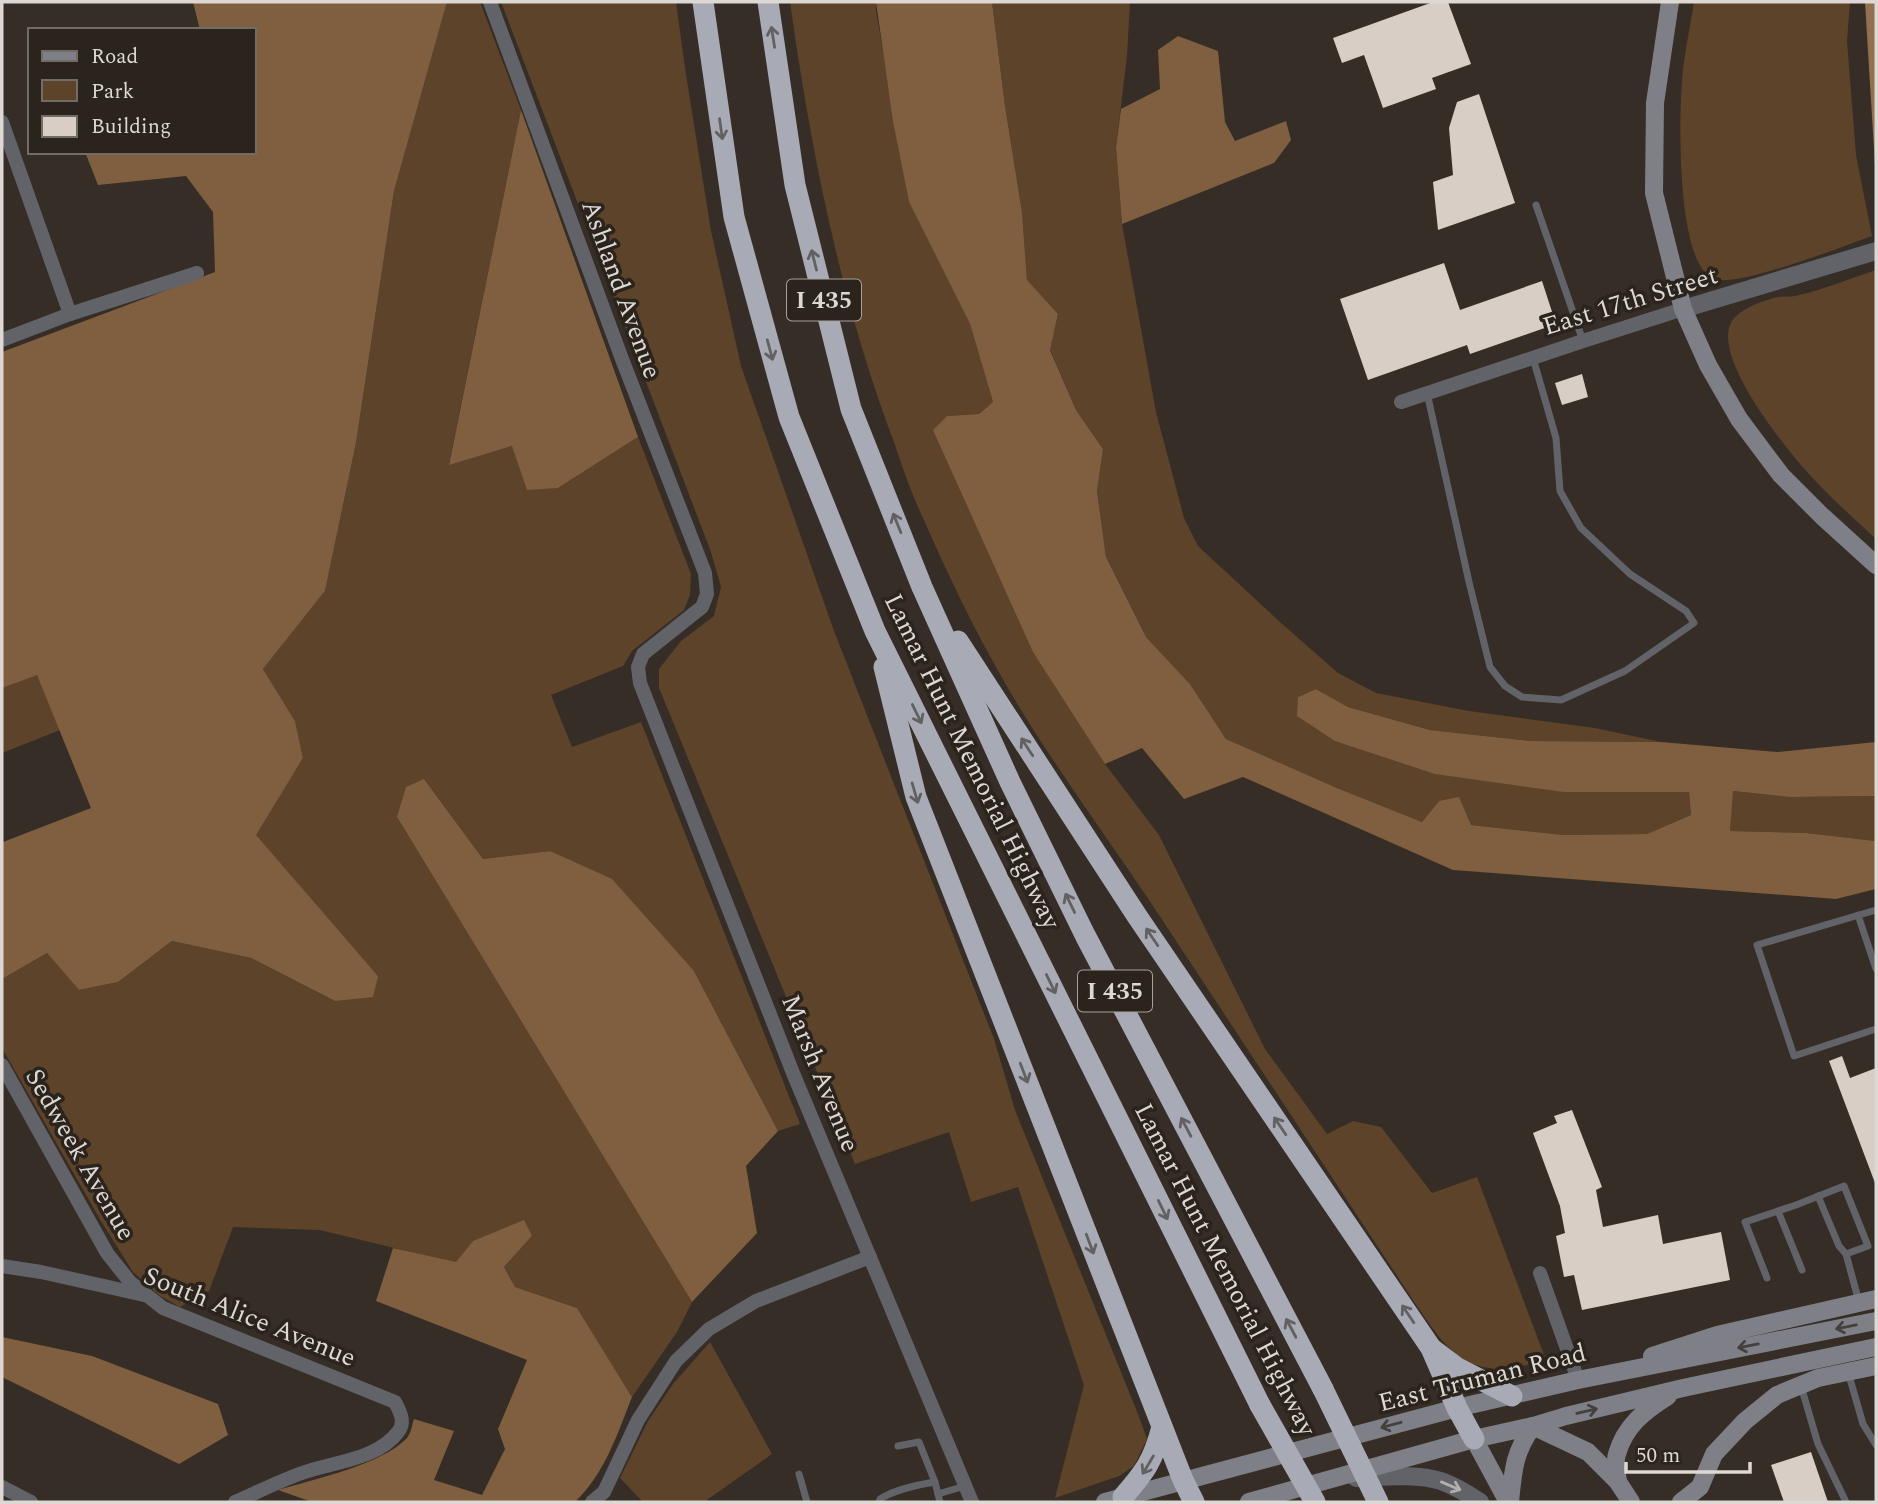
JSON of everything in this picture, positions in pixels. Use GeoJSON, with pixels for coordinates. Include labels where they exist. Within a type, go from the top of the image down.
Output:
{"type":"FeatureCollection","features":[{"type":"Feature","properties":{"kind":"highway","name":"Lamar Hunt Memorial Highway"},"geometry":{"type":"LineString","coordinates":[[703,2],[734,217],[781,391],[789,417],[876,631],[1260,1405],[1315,1502]]}},
{"type":"Feature","properties":{"kind":"highway","name":"Lamar Hunt Memorial Highway"},"geometry":{"type":"LineString","coordinates":[[768,2],[795,185],[851,410],[922,587],[1010,782],[1085,935],[1323,1388],[1378,1502]]}},
{"type":"Feature","properties":{"kind":"highway"},"geometry":{"type":"LineString","coordinates":[[922,587],[1137,916],[1431,1348],[1457,1408],[1474,1439]]}},
{"type":"Feature","properties":{"kind":"highway"},"geometry":{"type":"LineString","coordinates":[[876,631],[916,797],[1182,1480],[1195,1502]]}},
{"type":"Feature","properties":{"kind":"highway"},"geometry":{"type":"LineString","coordinates":[[1431,1348],[1456,1367],[1512,1396]]}},
{"type":"Feature","properties":{"kind":"highway"},"geometry":{"type":"LineString","coordinates":[[1114,1500],[1141,1476],[1155,1453],[1162,1427]]}},
{"type":"Feature","properties":{"kind":"main road"},"geometry":{"type":"LineString","coordinates":[[1670,2],[1656,103],[1654,193],[1683,309],[1708,365],[1739,419],[1781,475],[1876,565]]}},
{"type":"Feature","properties":{"kind":"main road"},"geometry":{"type":"LineString","coordinates":[[1578,1380],[1717,1335],[1868,1301]]}},
{"type":"Feature","properties":{"kind":"main road","name":"East Truman Road"},"geometry":{"type":"LineString","coordinates":[[1114,1500],[1457,1408],[1578,1380],[1876,1321]]}},
{"type":"Feature","properties":{"kind":"main road"},"geometry":{"type":"LineString","coordinates":[[1249,1502],[1566,1416],[1876,1347]]}},
{"type":"Feature","properties":{"kind":"main road"},"geometry":{"type":"LineString","coordinates":[[1681,1502],[1700,1487],[1714,1454],[1745,1421],[1777,1395],[1818,1378],[1876,1366]]}},
{"type":"Feature","properties":{"kind":"main road"},"geometry":{"type":"LineString","coordinates":[[1618,1482],[1616,1456],[1629,1425],[1649,1408],[1683,1388]]}},
{"type":"Feature","properties":{"kind":"main road"},"geometry":{"type":"LineString","coordinates":[[1533,1426],[1588,1452],[1618,1482],[1631,1502]]}},
{"type":"Feature","properties":{"kind":"main road"},"geometry":{"type":"LineString","coordinates":[[1509,1502],[1513,1465],[1522,1442],[1533,1426]]}},
{"type":"Feature","properties":{"kind":"main road"},"geometry":{"type":"LineString","coordinates":[[1474,1439],[1509,1502]]}},
{"type":"Feature","properties":{"kind":"street","name":"Ashland Avenue"},"geometry":{"type":"LineString","coordinates":[[490,2],[622,359],[705,573],[707,594],[702,607],[643,654],[641,659]]}},
{"type":"Feature","properties":{"kind":"street"},"geometry":{"type":"LineString","coordinates":[[2,122],[70,314]]}},
{"type":"Feature","properties":{"kind":"street","name":"East 17th Street"},"geometry":{"type":"LineString","coordinates":[[1401,402],[1683,309],[1876,251]]}},
{"type":"Feature","properties":{"kind":"street"},"geometry":{"type":"LineString","coordinates":[[2,340],[70,314],[197,273]]}},
{"type":"Feature","properties":{"kind":"street","name":"Marsh Avenue"},"geometry":{"type":"LineString","coordinates":[[641,659],[638,667],[640,683],[793,1073],[972,1502]]}},
{"type":"Feature","properties":{"kind":"street","name":"Sedweek Avenue"},"geometry":{"type":"LineString","coordinates":[[2,1065],[107,1253],[130,1282],[149,1297]]}},
{"type":"Feature","properties":{"kind":"street"},"geometry":{"type":"LineString","coordinates":[[592,1502],[604,1492],[638,1420],[676,1362],[709,1329],[755,1301],[870,1258]]}},
{"type":"Feature","properties":{"kind":"street","name":"South Alice Avenue"},"geometry":{"type":"LineString","coordinates":[[2,1266],[149,1297],[163,1308],[395,1402],[402,1418],[400,1431],[382,1447],[349,1460],[305,1472],[235,1502]]}},
{"type":"Feature","properties":{"kind":"street"},"geometry":{"type":"LineString","coordinates":[[1541,1273],[1578,1380]]}},
{"type":"Feature","properties":{"kind":"street"},"geometry":{"type":"LineString","coordinates":[[1335,1478],[1408,1477],[1439,1480],[1463,1490],[1480,1502]]}},
{"type":"Feature","properties":{"kind":"street"},"geometry":{"type":"LineString","coordinates":[[2,1487],[31,1502]]}},
{"type":"Feature","properties":{"kind":"street"},"geometry":{"type":"LineString","coordinates":[[604,1492],[616,1502]]}},
{"type":"Feature","properties":{"kind":"lane"},"geometry":{"type":"LineString","coordinates":[[1536,205],[1584,341]]}},
{"type":"Feature","properties":{"kind":"lane"},"geometry":{"type":"LineString","coordinates":[[1427,393],[1490,667],[1505,686],[1522,697],[1561,700],[1625,671],[1694,623],[1686,611],[1630,573],[1581,528],[1560,491],[1556,438],[1533,358]]}},
{"type":"Feature","properties":{"kind":"lane"},"geometry":{"type":"LineString","coordinates":[[1876,910],[1757,945],[1794,1056],[1876,1029]]}},
{"type":"Feature","properties":{"kind":"lane"},"geometry":{"type":"LineString","coordinates":[[1858,915],[1876,969]]}},
{"type":"Feature","properties":{"kind":"lane"},"geometry":{"type":"LineString","coordinates":[[1768,1278],[1745,1222],[1844,1186],[1868,1246],[1846,1254]]}},
{"type":"Feature","properties":{"kind":"lane"},"geometry":{"type":"LineString","coordinates":[[1818,1196],[1839,1246],[1846,1254],[1868,1301]]}},
{"type":"Feature","properties":{"kind":"lane"},"geometry":{"type":"LineString","coordinates":[[1778,1211],[1802,1270]]}},
{"type":"Feature","properties":{"kind":"lane"},"geometry":{"type":"LineString","coordinates":[[1848,1372],[1863,1423],[1876,1445]]}},
{"type":"Feature","properties":{"kind":"lane"},"geometry":{"type":"LineString","coordinates":[[1800,1385],[1818,1444],[1846,1502]]}},
{"type":"Feature","properties":{"kind":"lane"},"geometry":{"type":"LineString","coordinates":[[898,1446],[919,1442],[939,1500],[965,1486]]}},
{"type":"Feature","properties":{"kind":"lane"},"geometry":{"type":"LineString","coordinates":[[799,1474],[807,1502]]}},
{"type":"Feature","properties":{"kind":"lane"},"geometry":{"type":"LineString","coordinates":[[879,1502],[887,1494],[935,1482]]}},
{"type":"Feature","properties":{"kind":"green space"},"geometry":{"type":"Polygon","coordinates":[[[447,2],[480,2],[521,110],[449,464],[512,446],[558,488],[638,437],[691,574],[690,595],[684,610],[632,651],[623,666],[551,695],[572,747],[641,722],[800,1124],[778,1131],[694,971],[550,851],[483,859],[424,779],[397,817],[692,1302],[677,1332],[632,1397],[577,1308],[515,1287],[504,1267],[532,1236],[473,1241],[456,1263],[320,1230],[233,1227],[209,1291],[180,1307],[160,1296],[133,1272],[2,1048],[2,979],[47,953],[79,990],[118,982],[172,941],[251,958],[335,1001],[378,976],[255,835],[303,758],[295,721],[263,669],[325,591],[356,443],[394,191],[447,2]]]}},
{"type":"Feature","properties":{"kind":"green space"},"geometry":{"type":"Polygon","coordinates":[[[501,2],[676,2],[711,231],[741,366],[834,631],[994,1039],[1015,1110],[1147,1439],[1134,1466],[1119,1476],[1055,1498],[1084,1385],[1018,1187],[971,1202],[949,1132],[855,1164],[659,688],[659,669],[681,641],[714,616],[721,587],[711,552],[501,2]]]}},
{"type":"Feature","properties":{"kind":"green space"},"geometry":{"type":"Polygon","coordinates":[[[790,2],[876,2],[909,202],[970,324],[993,402],[979,414],[947,416],[1105,764],[1159,835],[1265,1049],[1327,1134],[1353,1121],[1381,1127],[1432,1193],[1477,1177],[1546,1360],[1508,1368],[1482,1367],[1459,1356],[1441,1339],[1049,754],[992,660],[953,585],[915,499],[859,337],[818,171],[790,2]]]}},
{"type":"Feature","properties":{"kind":"green space"},"geometry":{"type":"Polygon","coordinates":[[[992,2],[1130,2],[1127,56],[1116,147],[1122,224],[1156,412],[1184,518],[1198,546],[1338,673],[1376,693],[1469,711],[1595,728],[1661,742],[1530,741],[1430,730],[1348,707],[1316,689],[1298,697],[1564,792],[1689,792],[1691,815],[1647,834],[1564,835],[1471,825],[1439,801],[1422,822],[1226,739],[1190,684],[1146,637],[1106,557],[1097,491],[1103,449],[1076,410],[1050,349],[1058,314],[1027,281],[1022,212],[992,2]]]}},
{"type":"Feature","properties":{"kind":"green space"},"geometry":{"type":"Polygon","coordinates":[[[1694,2],[1850,2],[1847,41],[1856,155],[1872,236],[1791,265],[1744,277],[1714,279],[1702,268],[1686,220],[1680,125],[1682,81],[1694,2]]]}},
{"type":"Feature","properties":{"kind":"green space"},"geometry":{"type":"Polygon","coordinates":[[[1876,270],[1876,539],[1818,484],[1778,436],[1750,396],[1739,374],[1731,354],[1728,336],[1736,316],[1753,305],[1773,298],[1815,291],[1876,270]]]}},
{"type":"Feature","properties":{"kind":"green space"},"geometry":{"type":"Polygon","coordinates":[[[37,674],[60,730],[2,753],[2,688],[37,674]]]}},
{"type":"Feature","properties":{"kind":"green space"},"geometry":{"type":"Polygon","coordinates":[[[1732,791],[1789,797],[1876,796],[1876,841],[1806,833],[1730,831],[1732,791]]]}},
{"type":"Feature","properties":{"kind":"green space"},"geometry":{"type":"Polygon","coordinates":[[[710,1342],[772,1454],[704,1502],[643,1502],[620,1478],[648,1421],[673,1384],[710,1342]]]}},
{"type":"Feature","properties":{"kind":"shaded area"},"geometry":{"type":"Polygon","coordinates":[[[193,2],[447,2],[394,191],[356,443],[325,591],[263,669],[295,721],[303,758],[256,835],[378,976],[373,997],[335,1001],[251,958],[172,941],[118,982],[79,990],[47,953],[2,979],[3,842],[91,808],[37,675],[2,688],[2,352],[215,272],[213,212],[186,176],[98,185],[86,154],[256,154],[256,28],[200,28],[193,2]]]}},
{"type":"Feature","properties":{"kind":"shaded area"},"geometry":{"type":"Polygon","coordinates":[[[876,2],[992,2],[1022,212],[1027,280],[1058,314],[1050,350],[1076,410],[1103,449],[1097,491],[1106,557],[1146,637],[1190,684],[1226,739],[1422,822],[1439,801],[1459,797],[1471,825],[1564,835],[1647,834],[1691,815],[1689,792],[1564,792],[1435,774],[1335,741],[1297,716],[1298,697],[1316,689],[1348,707],[1430,730],[1530,741],[1661,742],[1777,752],[1876,742],[1876,796],[1789,797],[1733,791],[1730,831],[1806,833],[1876,841],[1876,889],[1836,899],[1453,870],[1243,777],[1184,799],[1142,748],[1105,764],[1033,652],[933,430],[947,416],[979,414],[993,402],[970,324],[909,202],[893,121],[876,2]]]}},
{"type":"Feature","properties":{"kind":"shaded area"},"geometry":{"type":"Polygon","coordinates":[[[1865,2],[1876,2],[1876,182],[1865,2]]]}},
{"type":"Feature","properties":{"kind":"shaded area"},"geometry":{"type":"Polygon","coordinates":[[[1178,36],[1218,51],[1225,122],[1235,141],[1286,121],[1291,140],[1274,163],[1122,224],[1116,147],[1121,109],[1160,89],[1158,50],[1178,36]]]}},
{"type":"Feature","properties":{"kind":"shaded area"},"geometry":{"type":"Polygon","coordinates":[[[521,110],[638,437],[558,488],[527,490],[512,446],[449,465],[521,110]]]}},
{"type":"Feature","properties":{"kind":"shaded area"},"geometry":{"type":"Polygon","coordinates":[[[424,779],[483,859],[550,851],[612,879],[694,971],[778,1131],[746,1166],[757,1233],[692,1302],[397,817],[406,787],[424,779]]]}},
{"type":"Feature","properties":{"kind":"shaded area"},"geometry":{"type":"Polygon","coordinates":[[[524,1220],[532,1236],[504,1267],[515,1287],[577,1308],[632,1397],[602,1466],[575,1502],[312,1502],[278,1490],[346,1470],[381,1456],[406,1439],[414,1419],[454,1431],[434,1480],[482,1495],[505,1449],[498,1429],[527,1360],[376,1301],[393,1248],[456,1262],[473,1241],[524,1220]]]}},
{"type":"Feature","properties":{"kind":"shaded area"},"geometry":{"type":"Polygon","coordinates":[[[2,1337],[92,1356],[218,1404],[228,1435],[179,1464],[2,1377],[2,1337]]]}},
{"type":"Feature","properties":{"kind":"building"},"geometry":{"type":"Polygon","coordinates":[[[1433,2],[1448,2],[1471,64],[1432,78],[1436,89],[1383,108],[1364,55],[1342,63],[1333,38],[1433,2]]]}},
{"type":"Feature","properties":{"kind":"building"},"geometry":{"type":"Polygon","coordinates":[[[1479,94],[1515,203],[1438,230],[1433,182],[1453,175],[1449,128],[1457,102],[1479,94]]]}},
{"type":"Feature","properties":{"kind":"building"},"geometry":{"type":"Polygon","coordinates":[[[1444,263],[1460,310],[1542,281],[1556,324],[1470,354],[1467,345],[1368,380],[1340,299],[1444,263]]]}},
{"type":"Feature","properties":{"kind":"building"},"geometry":{"type":"Polygon","coordinates":[[[1582,374],[1588,397],[1562,405],[1555,383],[1582,374]]]}},
{"type":"Feature","properties":{"kind":"building"},"geometry":{"type":"Polygon","coordinates":[[[1842,1056],[1850,1078],[1876,1068],[1876,1183],[1829,1061],[1842,1056]]]}},
{"type":"Feature","properties":{"kind":"building"},"geometry":{"type":"Polygon","coordinates":[[[1572,1110],[1602,1187],[1596,1190],[1603,1227],[1658,1215],[1663,1244],[1721,1232],[1730,1280],[1582,1310],[1574,1275],[1564,1277],[1556,1236],[1565,1233],[1560,1206],[1533,1133],[1557,1123],[1554,1116],[1572,1110]]]}},
{"type":"Feature","properties":{"kind":"building"},"geometry":{"type":"Polygon","coordinates":[[[1811,1452],[1828,1502],[1784,1502],[1771,1465],[1811,1452]]]}}]}
